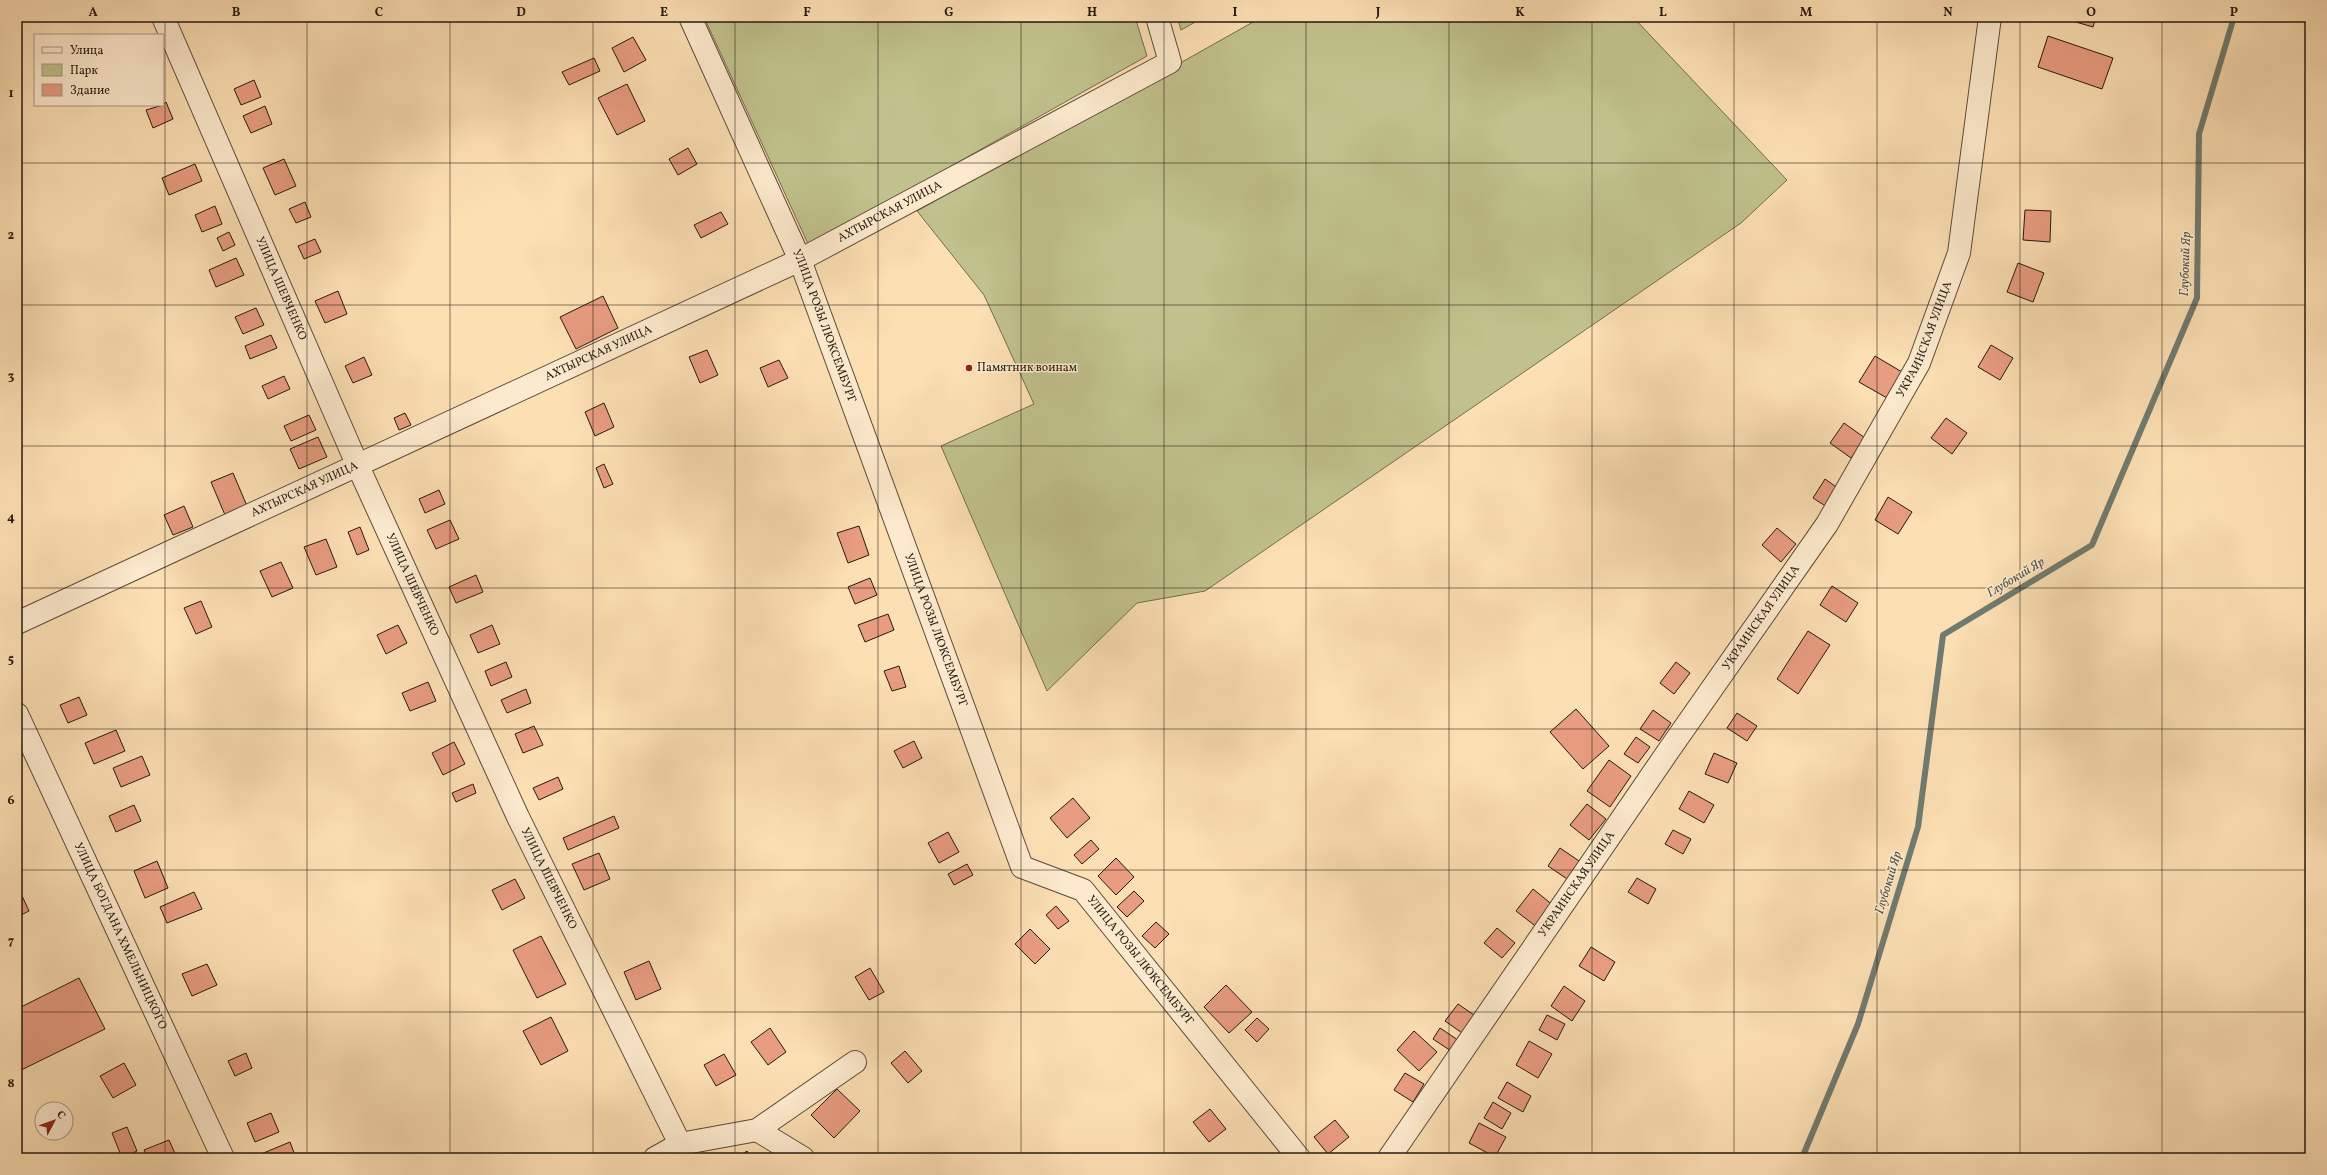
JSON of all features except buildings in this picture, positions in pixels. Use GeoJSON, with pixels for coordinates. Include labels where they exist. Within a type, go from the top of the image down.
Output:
{"type":"FeatureCollection","features":[{"type":"Feature","properties":{"kind":"street","name":"УЛИЦА ШЕВЧЕНКО"},"geometry":{"type":"LineString","coordinates":[[163,17],[358,464],[518,817],[680,1144]]}},
{"type":"Feature","properties":{"kind":"street","name":"УЛИЦА РОЗЫ ЛЮКСЕМБУРГ"},"geometry":{"type":"LineString","coordinates":[[690,17],[800,260],[1022,867],[1083,890],[1299,1158]]}},
{"type":"Feature","properties":{"kind":"street","name":"АХТЫРСКАЯ УЛИЦА"},"geometry":{"type":"LineString","coordinates":[[17,623],[800,260],[1170,62],[1157,17]]}},
{"type":"Feature","properties":{"kind":"street","name":"УКРАИНСКАЯ УЛИЦА"},"geometry":{"type":"LineString","coordinates":[[1389,1158],[1664,757],[1827,524],[1919,363],[1959,253],[1990,17]]}},
{"type":"Feature","properties":{"kind":"street","name":"УЛИЦА БОГДАНА ХМЕЛЬНИЦКОГО"},"geometry":{"type":"LineString","coordinates":[[17,714],[223,1158]]}},
{"type":"Feature","properties":{"kind":"street"},"geometry":{"type":"LineString","coordinates":[[655,1158],[680,1144],[757,1130],[855,1062]]}},
{"type":"Feature","properties":{"kind":"street"},"geometry":{"type":"LineString","coordinates":[[757,1130],[803,1158]]}},
{"type":"Feature","properties":{"kind":"green space"},"geometry":{"type":"Polygon","coordinates":[[[704,17],[1135,17],[1147,56],[809,246],[704,17]]]}},
{"type":"Feature","properties":{"kind":"green space"},"geometry":{"type":"Polygon","coordinates":[[[1177,17],[1204,17],[1181,30],[1177,17]]]}},
{"type":"Feature","properties":{"kind":"green space"},"geometry":{"type":"Polygon","coordinates":[[[1262,17],[1633,17],[1787,180],[1741,223],[1205,591],[1137,603],[1047,691],[941,446],[1034,404],[984,295],[917,211],[1262,17]]]}},
{"type":"Feature","properties":{"kind":"waterway","name":"Глубокий Яр"},"geometry":{"type":"LineString","coordinates":[[1802,1158],[1858,1024],[1918,827],[1943,635],[2092,545],[2197,298],[2199,134],[2234,17]]}},
{"type":"Feature","properties":{"kind":"place","name":"Памятник воинам"},"geometry":{"type":"Point","coordinates":[969,368]}}]}
